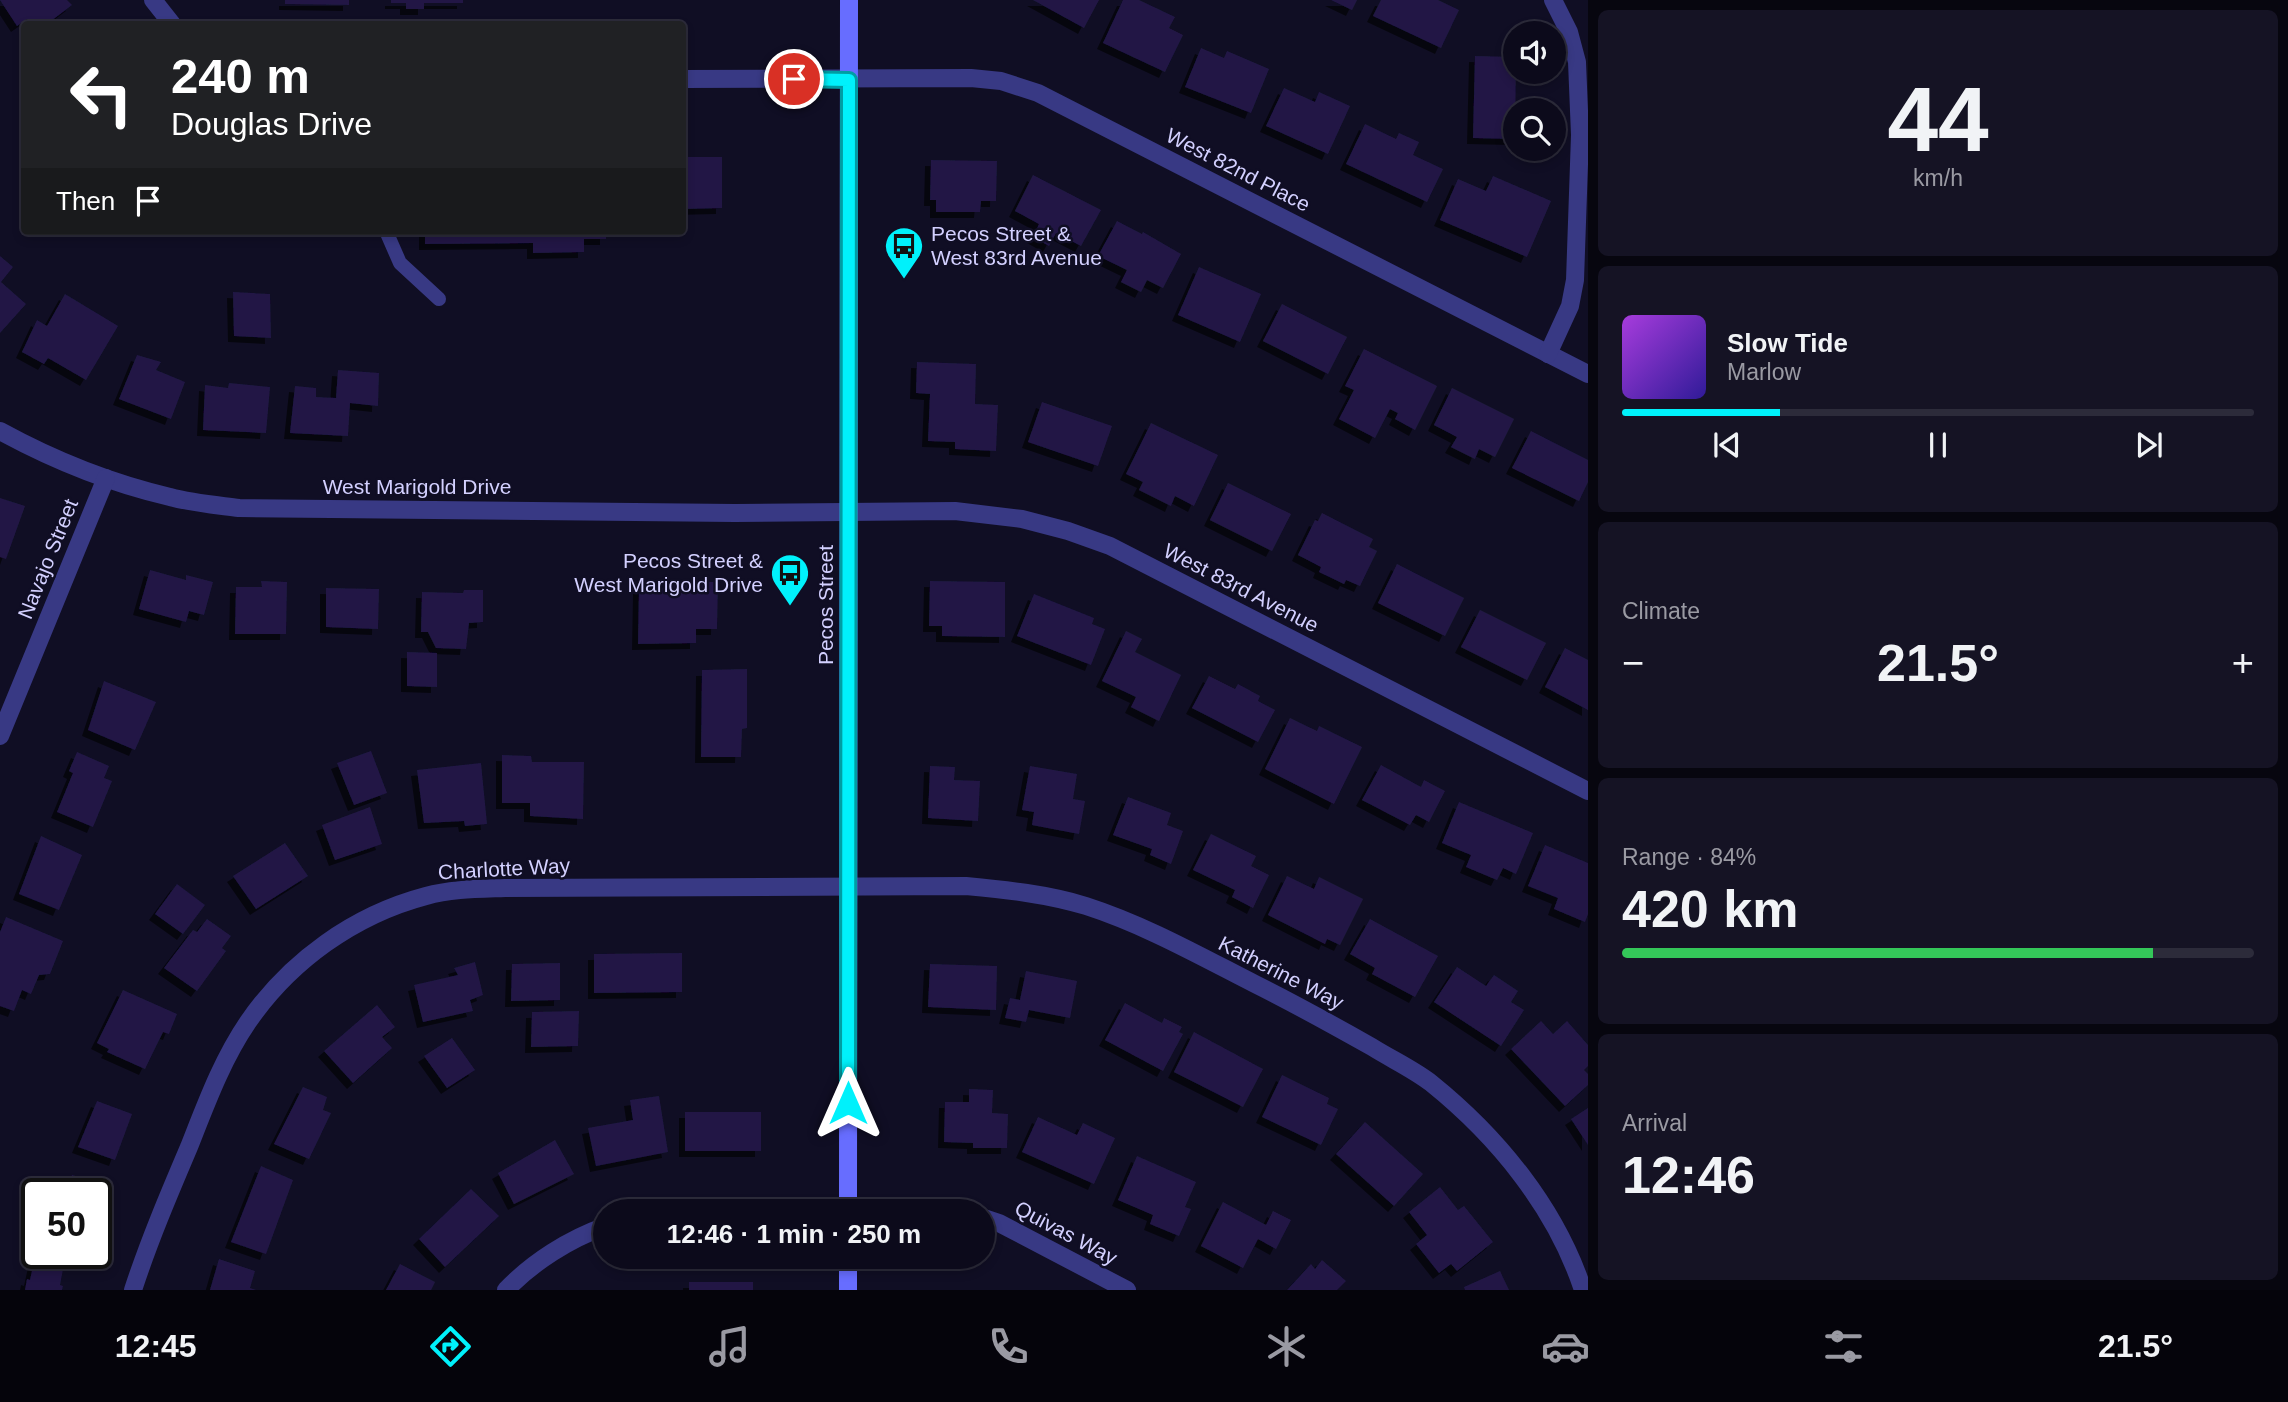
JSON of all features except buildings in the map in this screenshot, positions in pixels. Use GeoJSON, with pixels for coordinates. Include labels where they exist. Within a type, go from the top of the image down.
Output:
{"type":"FeatureCollection","features":[{"type":"Feature","properties":{"kind":"main road","name":"Pecos Street"},"geometry":{"type":"LineString","coordinates":[[848,1199],[849,0]]}},
{"type":"Feature","properties":{"kind":"main road"},"geometry":{"type":"LineString","coordinates":[[848,1269],[848,1290]]}},
{"type":"Feature","properties":{"kind":"street"},"geometry":{"type":"LineString","coordinates":[[153,0],[170,21]]}},
{"type":"Feature","properties":{"kind":"street"},"geometry":{"type":"LineString","coordinates":[[1548,354],[1570,306],[1575,280],[1580,135],[1577,62],[1569,32],[1553,0]]}},
{"type":"Feature","properties":{"kind":"street","name":"West 82nd Place"},"geometry":{"type":"LineString","coordinates":[[686,79],[971,78],[1002,81],[1038,93],[1588,374]]}},
{"type":"Feature","properties":{"kind":"street","name":"West Marigold Drive"},"geometry":{"type":"LineString","coordinates":[[0,431],[58,461],[106,478],[171,498],[239,508],[849,512]]}},
{"type":"Feature","properties":{"kind":"street","name":"Navajo Street"},"geometry":{"type":"LineString","coordinates":[[0,736],[106,478]]}},
{"type":"Feature","properties":{"kind":"street","name":"West 83rd Avenue"},"geometry":{"type":"LineString","coordinates":[[849,512],[980,512],[1068,531],[1110,546],[1588,791]]}},
{"type":"Feature","properties":{"kind":"street","name":"Katherine Way"},"geometry":{"type":"LineString","coordinates":[[848,887],[966,886],[1029,892],[1086,906],[1144,929],[1310,1012],[1429,1082],[1479,1126],[1522,1176],[1541,1203],[1565,1246],[1583,1290]]}},
{"type":"Feature","properties":{"kind":"street","name":"Charlotte Way"},"geometry":{"type":"LineString","coordinates":[[133,1290],[146,1250],[219,1073],[241,1034],[282,979],[311,953],[376,913],[425,896],[456,890],[848,887]]}},
{"type":"Feature","properties":{"kind":"street","name":"Quivas Way"},"geometry":{"type":"LineString","coordinates":[[995,1222],[1127,1290]]}},
{"type":"Feature","properties":{"kind":"street"},"geometry":{"type":"LineString","coordinates":[[506,1290],[541,1259],[593,1231]]}},
{"type":"Feature","properties":{"kind":"lane"},"geometry":{"type":"LineString","coordinates":[[388,235],[400,263],[439,299]]}},
{"type":"Feature","properties":{"kind":"place","name":"Pecos Street & West 83rd Avenue"},"geometry":{"type":"Point","coordinates":[904,280]}},
{"type":"Feature","properties":{"kind":"place","name":"Pecos Street & West Marigold Drive"},"geometry":{"type":"Point","coordinates":[790,607]}},
{"type":"Feature","properties":{"kind":"route"},"geometry":{"type":"LineString","coordinates":[[794,79],[849,80],[848,1103]]}}]}
